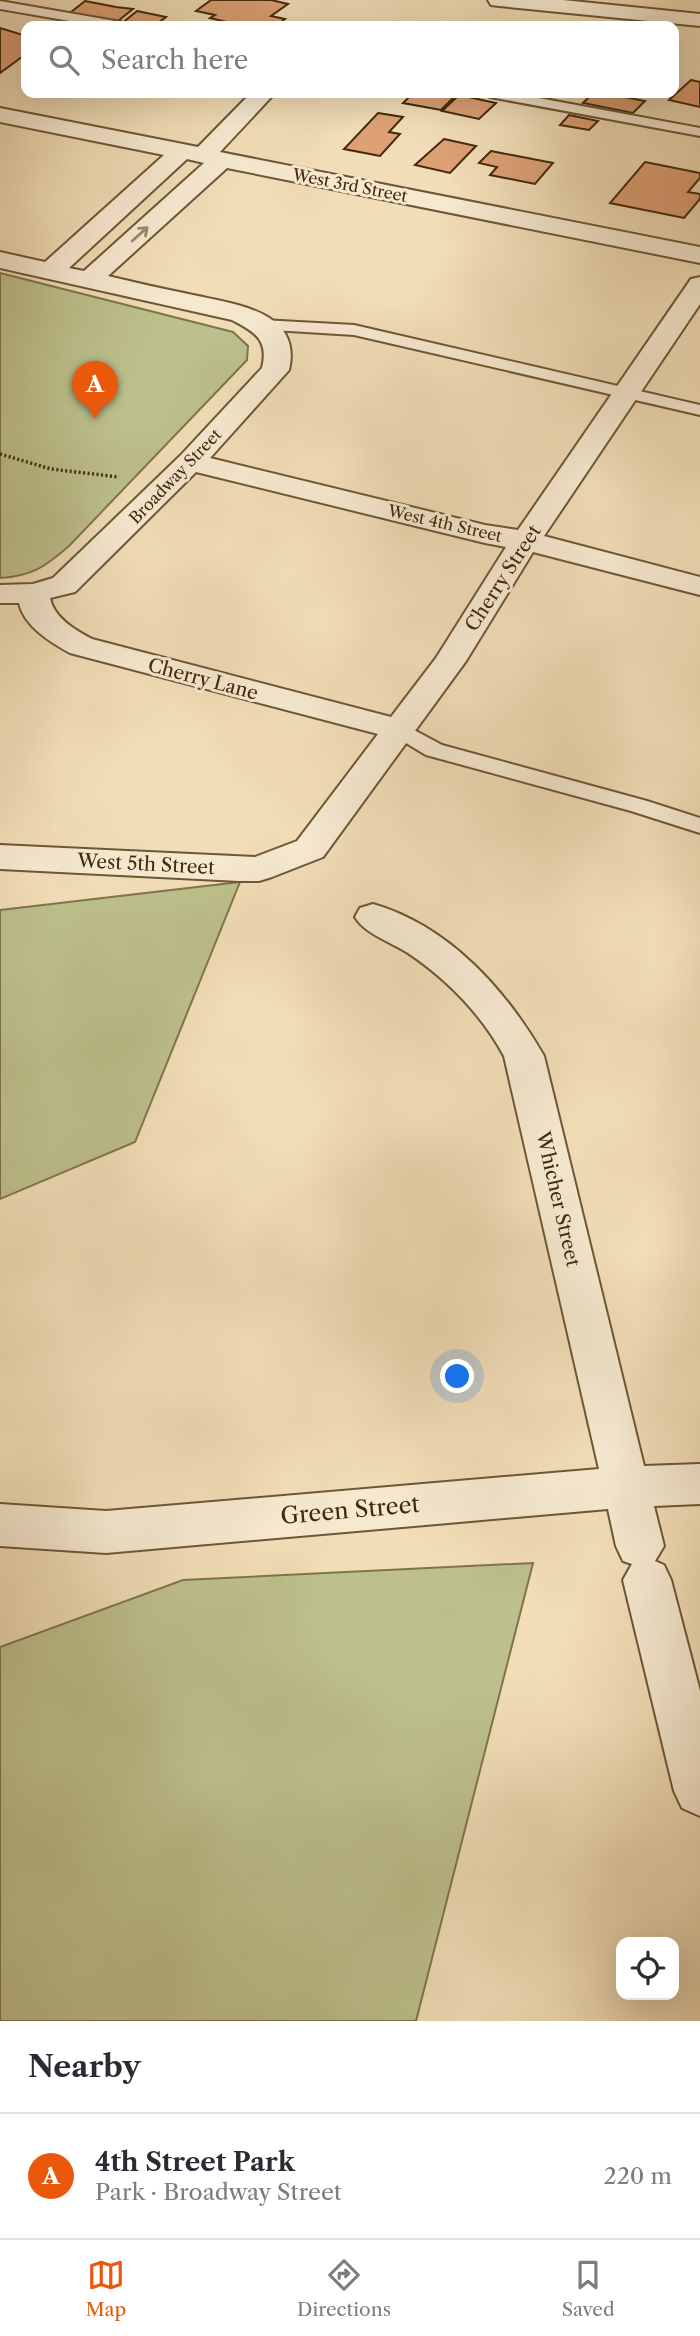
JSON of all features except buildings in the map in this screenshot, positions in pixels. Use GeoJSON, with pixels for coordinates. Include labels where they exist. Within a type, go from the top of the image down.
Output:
{"type":"FeatureCollection","features":[{"type":"Feature","properties":{"kind":"street"},"geometry":{"type":"LineString","coordinates":[[499,0],[700,20]]}},
{"type":"Feature","properties":{"kind":"street"},"geometry":{"type":"LineString","coordinates":[[89,280],[259,98]]}},
{"type":"Feature","properties":{"kind":"street","name":"West 3rd Street"},"geometry":{"type":"LineString","coordinates":[[0,115],[700,255]]}},
{"type":"Feature","properties":{"kind":"street"},"geometry":{"type":"LineString","coordinates":[[49,272],[203,155]]}},
{"type":"Feature","properties":{"kind":"street"},"geometry":{"type":"LineString","coordinates":[[0,260],[241,314],[265,329]]}},
{"type":"Feature","properties":{"kind":"street","name":"Cherry Street"},"geometry":{"type":"LineString","coordinates":[[290,858],[310,849],[450,661],[502,574],[700,285]]}},
{"type":"Feature","properties":{"kind":"street","name":"Broadway Street"},"geometry":{"type":"LineString","coordinates":[[33,593],[64,585],[190,462],[275,370],[280,354],[276,339],[265,329]]}},
{"type":"Feature","properties":{"kind":"street","name":"West 4th Street"},"geometry":{"type":"LineString","coordinates":[[190,462],[485,534],[527,541],[700,586]]}},
{"type":"Feature","properties":{"kind":"street"},"geometry":{"type":"LineString","coordinates":[[0,594],[33,593]]}},
{"type":"Feature","properties":{"kind":"street","name":"Cherry Lane"},"geometry":{"type":"LineString","coordinates":[[33,593],[37,612],[63,636],[81,646],[399,729]]}},
{"type":"Feature","properties":{"kind":"street","name":"West 5th Street"},"geometry":{"type":"LineString","coordinates":[[0,857],[239,869],[259,869],[290,858]]}},
{"type":"Feature","properties":{"kind":"street","name":"Whicher Street"},"geometry":{"type":"LineString","coordinates":[[373,917],[438,956],[477,987],[508,1024],[524,1056],[643,1563],[700,1791]]}},
{"type":"Feature","properties":{"kind":"street","name":"Green Street"},"geometry":{"type":"LineString","coordinates":[[0,1524],[106,1532],[626,1487],[700,1484]]}},
{"type":"Feature","properties":{"kind":"lane"},"geometry":{"type":"LineString","coordinates":[[0,5],[92,21]]}},
{"type":"Feature","properties":{"kind":"lane"},"geometry":{"type":"LineString","coordinates":[[517,98],[700,132]]}},
{"type":"Feature","properties":{"kind":"lane"},"geometry":{"type":"LineString","coordinates":[[265,329],[354,330],[700,410]]}},
{"type":"Feature","properties":{"kind":"lane"},"geometry":{"type":"LineString","coordinates":[[399,729],[435,750],[626,802],[700,826]]}},
{"type":"Feature","properties":{"kind":"path"},"geometry":{"type":"LineString","coordinates":[[0,454],[51,469],[124,478]]}},
{"type":"Feature","properties":{"kind":"green space"},"geometry":{"type":"Polygon","coordinates":[[[0,273],[233,332],[248,346],[247,360],[69,546],[38,569],[0,578],[0,273]]]}},
{"type":"Feature","properties":{"kind":"green space"},"geometry":{"type":"Polygon","coordinates":[[[240,882],[135,1142],[0,1199],[0,910],[240,882]]]}},
{"type":"Feature","properties":{"kind":"green space"},"geometry":{"type":"Polygon","coordinates":[[[533,1563],[416,2021],[0,2021],[0,1647],[183,1580],[533,1563]]]}},
{"type":"Feature","properties":{"kind":"place","name":"4th Street Park"},"geometry":{"type":"Point","coordinates":[95,419]}}]}
